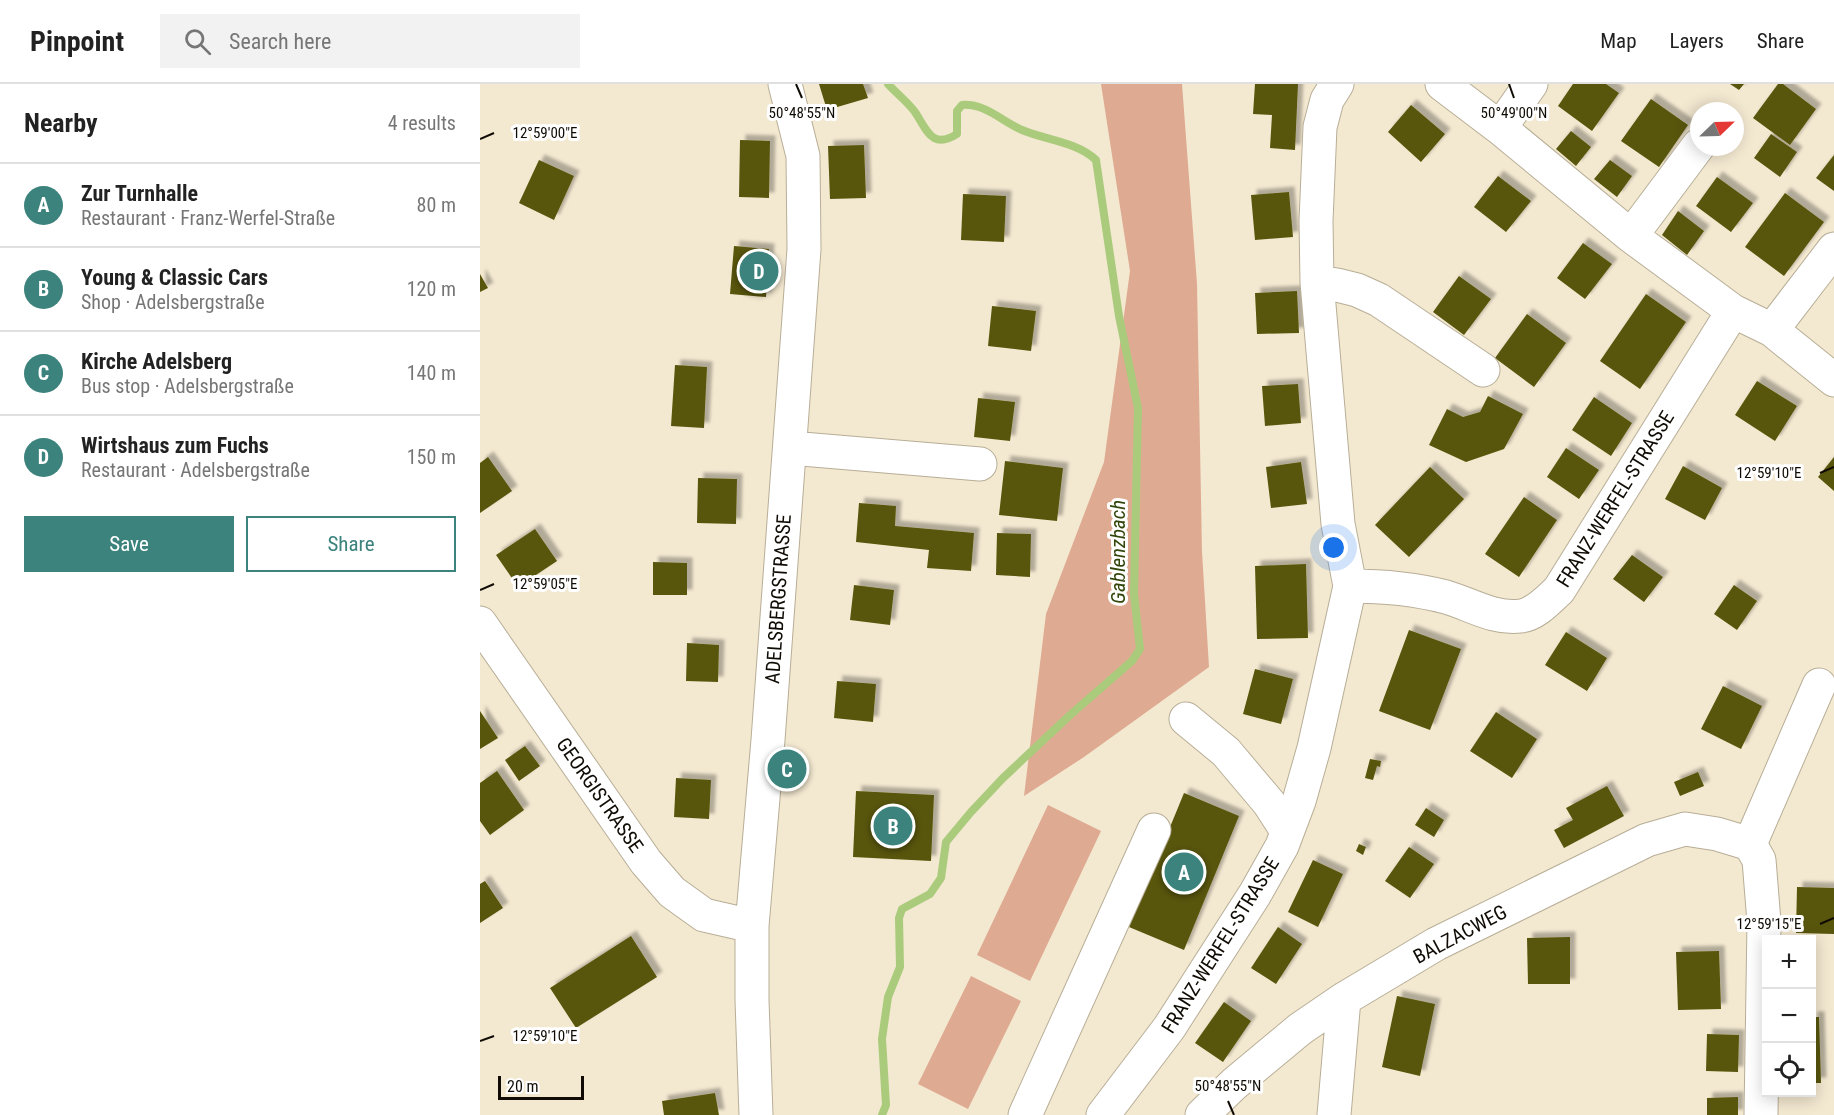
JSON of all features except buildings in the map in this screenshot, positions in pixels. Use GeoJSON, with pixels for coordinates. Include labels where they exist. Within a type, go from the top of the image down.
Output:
{"type":"FeatureCollection","features":[{"type":"Feature","properties":{"kind":"street","name":"ADELSBERGSTRASSE"},"geometry":{"type":"LineString","coordinates":[[756,1115],[752,926],[804,249],[803,156],[785,84]]}},
{"type":"Feature","properties":{"kind":"street","name":"FRANZ-WERFEL-STRASSE"},"geometry":{"type":"LineString","coordinates":[[1103,1115],[1181,1009],[1256,894],[1282,846],[1299,801],[1314,748],[1350,586],[1338,524],[1317,282],[1316,221],[1320,127],[1328,100],[1337,84]]}},
{"type":"Feature","properties":{"kind":"street"},"geometry":{"type":"LineString","coordinates":[[1442,84],[1500,128],[1631,236],[1733,311],[1772,330],[1834,380]]}},
{"type":"Feature","properties":{"kind":"street"},"geometry":{"type":"LineString","coordinates":[[1500,128],[1531,84]]}},
{"type":"Feature","properties":{"kind":"street"},"geometry":{"type":"LineString","coordinates":[[1631,236],[1691,156]]}},
{"type":"Feature","properties":{"kind":"street"},"geometry":{"type":"LineString","coordinates":[[1772,330],[1834,249]]}},
{"type":"Feature","properties":{"kind":"street"},"geometry":{"type":"LineString","coordinates":[[1317,282],[1357,290],[1379,300],[1483,370]]}},
{"type":"Feature","properties":{"kind":"street","name":"FRANZ-WERFEL-STRASSE"},"geometry":{"type":"LineString","coordinates":[[1350,586],[1387,586],[1445,597],[1507,616],[1529,614],[1544,604],[1558,590],[1733,311]]}},
{"type":"Feature","properties":{"kind":"street"},"geometry":{"type":"LineString","coordinates":[[790,448],[980,464]]}},
{"type":"Feature","properties":{"kind":"street","name":"GEORGISTRASSE"},"geometry":{"type":"LineString","coordinates":[[480,622],[646,862],[672,892],[704,915],[752,926]]}},
{"type":"Feature","properties":{"kind":"street"},"geometry":{"type":"LineString","coordinates":[[1761,1115],[1764,922],[1759,860],[1750,844],[1819,685]]}},
{"type":"Feature","properties":{"kind":"street"},"geometry":{"type":"LineString","coordinates":[[1186,719],[1226,752],[1269,803],[1287,831]]}},
{"type":"Feature","properties":{"kind":"street","name":"BALZACWEG"},"geometry":{"type":"LineString","coordinates":[[1202,1115],[1234,1084],[1300,1029],[1344,999],[1436,944],[1647,840],[1685,829],[1717,834],[1750,844]]}},
{"type":"Feature","properties":{"kind":"street"},"geometry":{"type":"LineString","coordinates":[[1025,1115],[1154,830]]}},
{"type":"Feature","properties":{"kind":"street"},"geometry":{"type":"LineString","coordinates":[[1334,1115],[1344,999]]}},
{"type":"Feature","properties":{"kind":"shaded area"},"geometry":{"type":"Polygon","coordinates":[[[1101,84],[1182,84],[1197,284],[1202,552],[1209,667],[1084,757],[1024,796],[1046,614],[1104,462],[1130,271],[1101,84]]]}},
{"type":"Feature","properties":{"kind":"shaded area"},"geometry":{"type":"Polygon","coordinates":[[[1048,805],[1101,831],[1030,981],[977,955],[1048,805]]]}},
{"type":"Feature","properties":{"kind":"shaded area"},"geometry":{"type":"Polygon","coordinates":[[[971,976],[1021,1001],[968,1109],[918,1084],[971,976]]]}},
{"type":"Feature","properties":{"kind":"waterway","name":"Gablenzbach"},"geometry":{"type":"LineString","coordinates":[[882,1115],[886,1105],[882,1039],[888,997],[900,967],[899,918],[902,909],[930,894],[941,878],[946,842],[971,812],[1003,778],[1069,716],[1132,661],[1140,649],[1134,594],[1138,408],[1119,316],[1096,160],[1080,149],[1022,130],[986,110],[970,105],[962,105],[957,111],[957,134],[942,140],[936,139],[927,131],[912,108],[888,84]]}},
{"type":"Feature","properties":{"kind":"place","name":"Wirtshaus zum Fuchs"},"geometry":{"type":"Point","coordinates":[759,271]}},
{"type":"Feature","properties":{"kind":"place","name":"Kirche Adelsberg"},"geometry":{"type":"Point","coordinates":[787,769]}},
{"type":"Feature","properties":{"kind":"place","name":"Young & Classic Cars"},"geometry":{"type":"Point","coordinates":[893,826]}},
{"type":"Feature","properties":{"kind":"place","name":"Zur Turnhalle"},"geometry":{"type":"Point","coordinates":[1184,872]}}]}
